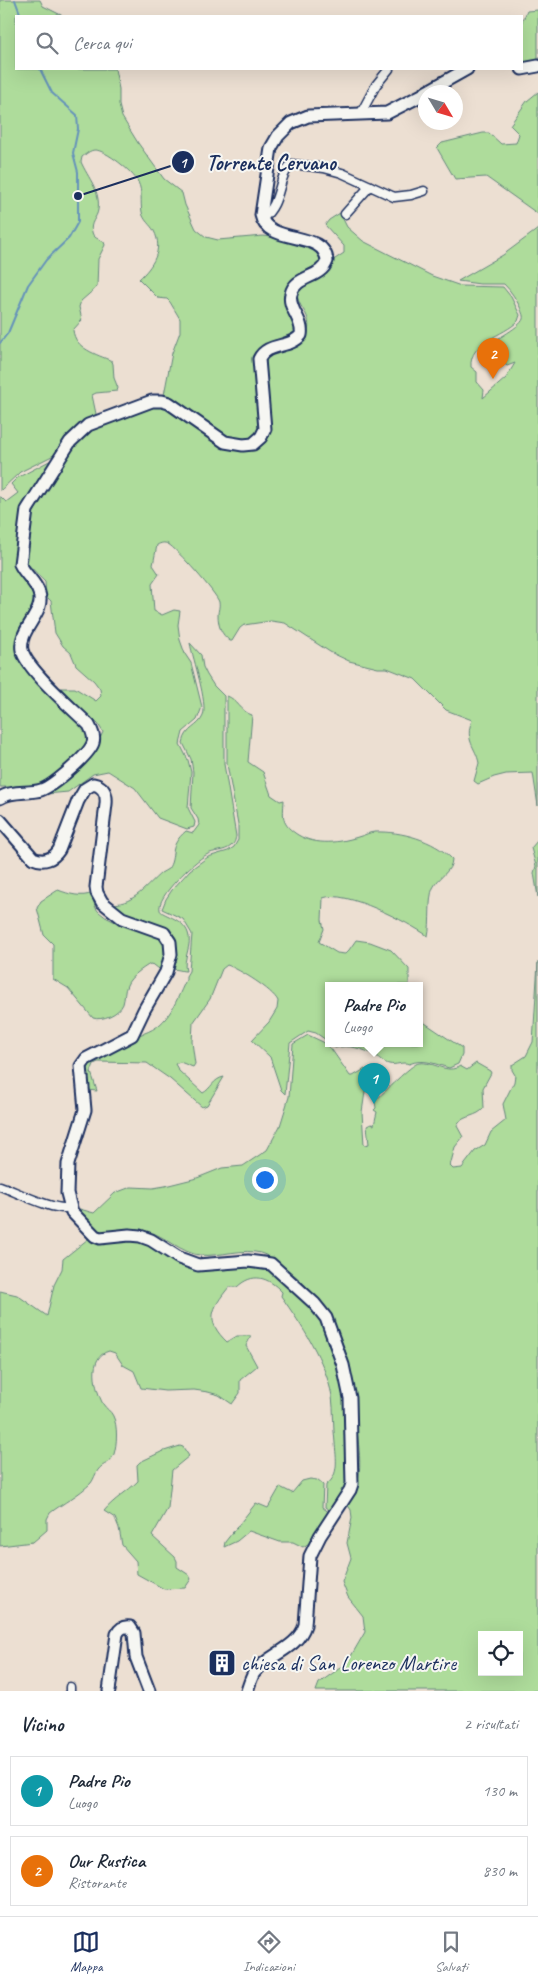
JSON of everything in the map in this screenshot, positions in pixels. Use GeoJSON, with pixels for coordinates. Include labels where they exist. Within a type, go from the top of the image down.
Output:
{"type":"FeatureCollection","features":[{"type":"Feature","properties":{"kind":"street"},"geometry":{"type":"LineString","coordinates":[[523,69],[538,66]]}},
{"type":"Feature","properties":{"kind":"street"},"geometry":{"type":"LineString","coordinates":[[361,113],[376,85],[389,70]]}},
{"type":"Feature","properties":{"kind":"street"},"geometry":{"type":"LineString","coordinates":[[440,85],[465,70]]}},
{"type":"Feature","properties":{"kind":"street"},"geometry":{"type":"LineString","coordinates":[[0,798],[9,794],[28,793],[47,788],[90,750],[94,741],[89,725],[30,666],[22,652],[21,645],[25,630],[39,606],[40,599],[37,586],[20,564],[25,513],[70,442],[88,425],[158,400],[169,403],[225,442],[243,445],[253,444],[260,437],[265,429],[259,359],[268,348],[289,344],[295,341],[301,334],[301,324],[291,303],[291,291],[298,282],[322,270],[327,261],[323,251],[315,244],[275,232],[265,226],[261,215],[271,148],[283,129],[291,122],[304,116],[387,113],[418,97]]}},
{"type":"Feature","properties":{"kind":"street"},"geometry":{"type":"LineString","coordinates":[[262,219],[272,208],[279,194],[285,172],[291,164],[324,168],[342,173],[394,197],[424,191]]}},
{"type":"Feature","properties":{"kind":"street"},"geometry":{"type":"LineString","coordinates":[[345,214],[370,186]]}},
{"type":"Feature","properties":{"kind":"street"},"geometry":{"type":"LineString","coordinates":[[0,820],[33,858],[47,860],[53,857],[59,850],[83,792],[93,784],[101,787],[106,794],[106,804],[97,893],[104,904],[122,918],[161,932],[168,938],[171,945],[170,960],[166,972],[144,1010],[135,1032],[129,1039],[86,1059],[81,1066],[80,1071],[85,1105],[68,1169],[67,1193],[70,1208],[76,1217],[100,1238],[129,1235],[140,1236],[151,1240],[184,1260],[198,1265],[248,1260],[275,1266],[326,1318],[340,1358],[350,1398],[352,1484],[310,1556],[303,1632],[295,1642],[260,1667],[253,1675],[247,1691]]}},
{"type":"Feature","properties":{"kind":"street"},"geometry":{"type":"LineString","coordinates":[[0,1186],[49,1206],[70,1208]]}},
{"type":"Feature","properties":{"kind":"street"},"geometry":{"type":"LineString","coordinates":[[109,1691],[117,1634],[126,1626],[130,1627],[134,1633],[136,1657],[149,1691]]}},
{"type":"Feature","properties":{"kind":"green space"},"geometry":{"type":"Polygon","coordinates":[[[0,0],[40,0],[43,6],[61,15],[15,15],[15,70],[115,70],[122,117],[164,179],[182,193],[185,205],[196,229],[206,237],[218,240],[263,236],[300,240],[318,248],[323,264],[293,285],[302,333],[262,353],[263,411],[259,434],[248,440],[224,436],[164,395],[172,353],[180,332],[180,319],[167,299],[158,298],[139,279],[155,258],[158,245],[157,238],[143,215],[140,189],[135,178],[112,157],[100,151],[93,150],[88,152],[82,157],[81,162],[98,197],[98,210],[91,229],[95,237],[104,242],[105,245],[98,259],[97,287],[81,301],[79,307],[82,320],[73,330],[78,342],[87,350],[112,361],[114,378],[118,388],[117,391],[92,395],[96,414],[92,424],[56,454],[20,472],[0,491],[0,0]]]}},
{"type":"Feature","properties":{"kind":"green space"},"geometry":{"type":"Polygon","coordinates":[[[538,10],[538,63],[523,65],[523,20],[527,11],[538,10]]]}},
{"type":"Feature","properties":{"kind":"green space"},"geometry":{"type":"Polygon","coordinates":[[[538,92],[538,214],[486,177],[455,179],[437,148],[442,143],[483,133],[489,133],[501,144],[516,143],[519,134],[510,125],[527,101],[538,92]]]}},
{"type":"Feature","properties":{"kind":"green space"},"geometry":{"type":"Polygon","coordinates":[[[340,213],[347,227],[363,241],[432,276],[461,286],[503,287],[511,297],[520,315],[518,321],[481,345],[472,358],[471,367],[477,372],[477,382],[484,390],[483,398],[506,378],[515,363],[507,366],[497,358],[490,361],[481,350],[521,323],[523,316],[517,301],[504,284],[480,284],[458,281],[503,255],[538,229],[538,806],[533,773],[506,774],[478,784],[474,781],[479,763],[469,733],[472,720],[446,710],[415,679],[387,668],[378,668],[349,661],[330,652],[285,623],[271,621],[244,625],[232,641],[230,641],[224,636],[219,626],[219,602],[217,597],[179,554],[168,544],[164,543],[157,545],[153,565],[159,574],[152,584],[154,611],[162,615],[174,610],[180,611],[178,625],[180,640],[185,654],[191,663],[202,707],[197,720],[183,732],[180,744],[188,760],[191,772],[188,808],[195,822],[194,827],[187,829],[158,818],[135,788],[108,771],[93,774],[68,792],[36,795],[97,745],[103,732],[98,724],[60,688],[75,688],[96,701],[101,696],[100,689],[76,665],[71,653],[63,646],[55,633],[51,601],[46,596],[45,582],[24,560],[30,519],[66,454],[81,438],[90,431],[129,415],[154,401],[247,448],[269,425],[265,367],[270,353],[295,347],[307,336],[309,328],[307,316],[297,292],[303,284],[325,274],[332,261],[344,253],[344,246],[325,225],[340,213]]]}},
{"type":"Feature","properties":{"kind":"green space"},"geometry":{"type":"Polygon","coordinates":[[[57,457],[24,516],[17,535],[19,562],[39,584],[22,653],[93,728],[94,739],[50,783],[15,791],[8,787],[0,787],[0,496],[6,502],[18,493],[11,484],[17,478],[57,457]]]}},
{"type":"Feature","properties":{"kind":"green space"},"geometry":{"type":"Polygon","coordinates":[[[190,643],[201,655],[203,667],[214,686],[224,696],[224,764],[236,836],[231,846],[206,855],[177,879],[160,904],[161,912],[177,920],[188,933],[186,971],[170,970],[171,942],[134,922],[113,904],[128,901],[168,869],[176,842],[186,831],[193,833],[199,825],[198,819],[191,808],[193,772],[191,759],[183,743],[189,731],[201,720],[204,710],[202,691],[190,643]]]}},
{"type":"Feature","properties":{"kind":"green space"},"geometry":{"type":"Polygon","coordinates":[[[227,696],[252,715],[248,762],[263,772],[271,795],[280,801],[284,800],[284,820],[292,831],[305,838],[321,842],[345,840],[373,832],[395,833],[427,842],[445,852],[452,859],[450,867],[435,884],[431,892],[428,936],[407,923],[361,903],[346,898],[323,898],[322,920],[324,929],[319,942],[337,953],[345,954],[356,940],[370,942],[391,950],[409,969],[409,982],[325,982],[325,1039],[316,1033],[308,1031],[290,1043],[285,1094],[281,1090],[270,1057],[252,1040],[269,1022],[277,1009],[278,1001],[270,991],[255,980],[227,965],[222,969],[210,999],[193,1023],[192,1042],[195,1064],[193,1067],[180,1062],[175,1064],[179,1071],[203,1093],[217,1080],[224,1077],[207,1105],[202,1107],[170,1079],[147,1063],[98,1062],[94,1064],[91,1072],[97,1091],[87,1090],[86,1063],[156,1027],[169,1014],[186,980],[189,971],[192,934],[183,919],[162,909],[172,890],[190,870],[208,857],[228,851],[234,847],[238,840],[238,824],[227,764],[227,696]]]}},
{"type":"Feature","properties":{"kind":"green space"},"geometry":{"type":"Polygon","coordinates":[[[538,840],[538,897],[534,873],[536,866],[531,848],[538,840]]]}},
{"type":"Feature","properties":{"kind":"green space"},"geometry":{"type":"Polygon","coordinates":[[[58,890],[80,895],[93,893],[96,908],[106,917],[151,934],[167,944],[163,972],[150,964],[137,973],[127,985],[121,1008],[110,1016],[93,1018],[68,988],[53,979],[53,944],[44,935],[37,908],[41,901],[58,890]]]}},
{"type":"Feature","properties":{"kind":"green space"},"geometry":{"type":"Polygon","coordinates":[[[538,962],[538,1691],[316,1691],[319,1683],[347,1663],[365,1632],[363,1616],[348,1597],[342,1582],[351,1558],[347,1543],[352,1518],[351,1510],[347,1504],[357,1483],[360,1461],[352,1374],[339,1335],[318,1299],[304,1284],[277,1261],[268,1256],[248,1251],[208,1255],[194,1254],[147,1231],[129,1230],[101,1235],[76,1208],[94,1213],[115,1193],[131,1187],[153,1188],[165,1186],[197,1178],[222,1168],[243,1166],[267,1150],[280,1126],[289,1097],[293,1044],[308,1035],[323,1042],[325,1047],[332,1050],[350,1076],[365,1069],[368,1072],[362,1112],[364,1145],[369,1144],[367,1126],[374,1125],[377,1112],[374,1110],[376,1108],[375,1101],[415,1065],[425,1063],[450,1069],[460,1066],[467,1070],[476,1063],[490,1071],[491,1073],[483,1088],[484,1108],[458,1123],[457,1126],[463,1137],[455,1147],[450,1166],[453,1169],[462,1168],[475,1151],[485,1145],[491,1132],[506,1120],[503,1104],[514,1082],[515,1075],[512,1065],[526,1056],[533,1042],[538,962]]]}},
{"type":"Feature","properties":{"kind":"green space"},"geometry":{"type":"Polygon","coordinates":[[[423,1022],[462,1048],[462,1055],[458,1064],[449,1068],[424,1062],[409,1064],[385,1063],[375,1055],[350,1047],[423,1047],[423,1022]]]}},
{"type":"Feature","properties":{"kind":"green space"},"geometry":{"type":"Polygon","coordinates":[[[93,1235],[135,1235],[196,1260],[254,1257],[310,1295],[341,1356],[353,1480],[334,1507],[329,1510],[325,1507],[326,1485],[333,1476],[336,1466],[333,1402],[329,1383],[305,1331],[281,1296],[282,1292],[266,1280],[255,1278],[243,1282],[237,1287],[229,1287],[218,1302],[213,1315],[215,1328],[227,1342],[237,1336],[251,1336],[246,1346],[257,1366],[240,1380],[240,1393],[232,1404],[219,1395],[208,1392],[194,1390],[165,1391],[141,1388],[134,1371],[123,1365],[115,1353],[109,1351],[102,1354],[95,1366],[95,1374],[100,1398],[115,1420],[116,1445],[112,1458],[98,1470],[91,1483],[50,1513],[47,1519],[47,1530],[33,1542],[0,1546],[0,1291],[17,1295],[47,1316],[54,1285],[62,1269],[63,1259],[93,1235]]]}},
{"type":"Feature","properties":{"kind":"green space"},"geometry":{"type":"Polygon","coordinates":[[[180,1446],[183,1447],[189,1456],[172,1470],[168,1508],[152,1536],[175,1557],[177,1567],[189,1575],[191,1579],[185,1588],[164,1589],[137,1574],[136,1561],[122,1545],[115,1518],[104,1511],[138,1481],[137,1465],[140,1462],[180,1446]]]}},
{"type":"Feature","properties":{"kind":"green space"},"geometry":{"type":"Polygon","coordinates":[[[317,1480],[323,1485],[322,1507],[330,1513],[311,1542],[303,1547],[293,1542],[280,1542],[249,1531],[237,1541],[224,1547],[225,1542],[256,1503],[268,1508],[280,1487],[292,1493],[302,1481],[317,1480]]]}},
{"type":"Feature","properties":{"kind":"waterway"},"geometry":{"type":"LineString","coordinates":[[15,0],[21,15]]}},
{"type":"Feature","properties":{"kind":"waterway"},"geometry":{"type":"LineString","coordinates":[[0,343],[8,333],[28,285],[46,260],[69,238],[78,222],[78,172],[73,153],[78,129],[77,115],[52,93],[40,70]]}},
{"type":"Feature","properties":{"kind":"place","name":"Torrente Cervano"},"geometry":{"type":"Point","coordinates":[78,196]}},
{"type":"Feature","properties":{"kind":"place","name":"Our Rustica"},"geometry":{"type":"Point","coordinates":[493,379]}},
{"type":"Feature","properties":{"kind":"place","name":"Padre Pio"},"geometry":{"type":"Point","coordinates":[374,1104]}},
{"type":"Feature","properties":{"kind":"place","name":"chiesa di San Lorenzo Martire"},"geometry":{"type":"Point","coordinates":[222,1663]}}]}
